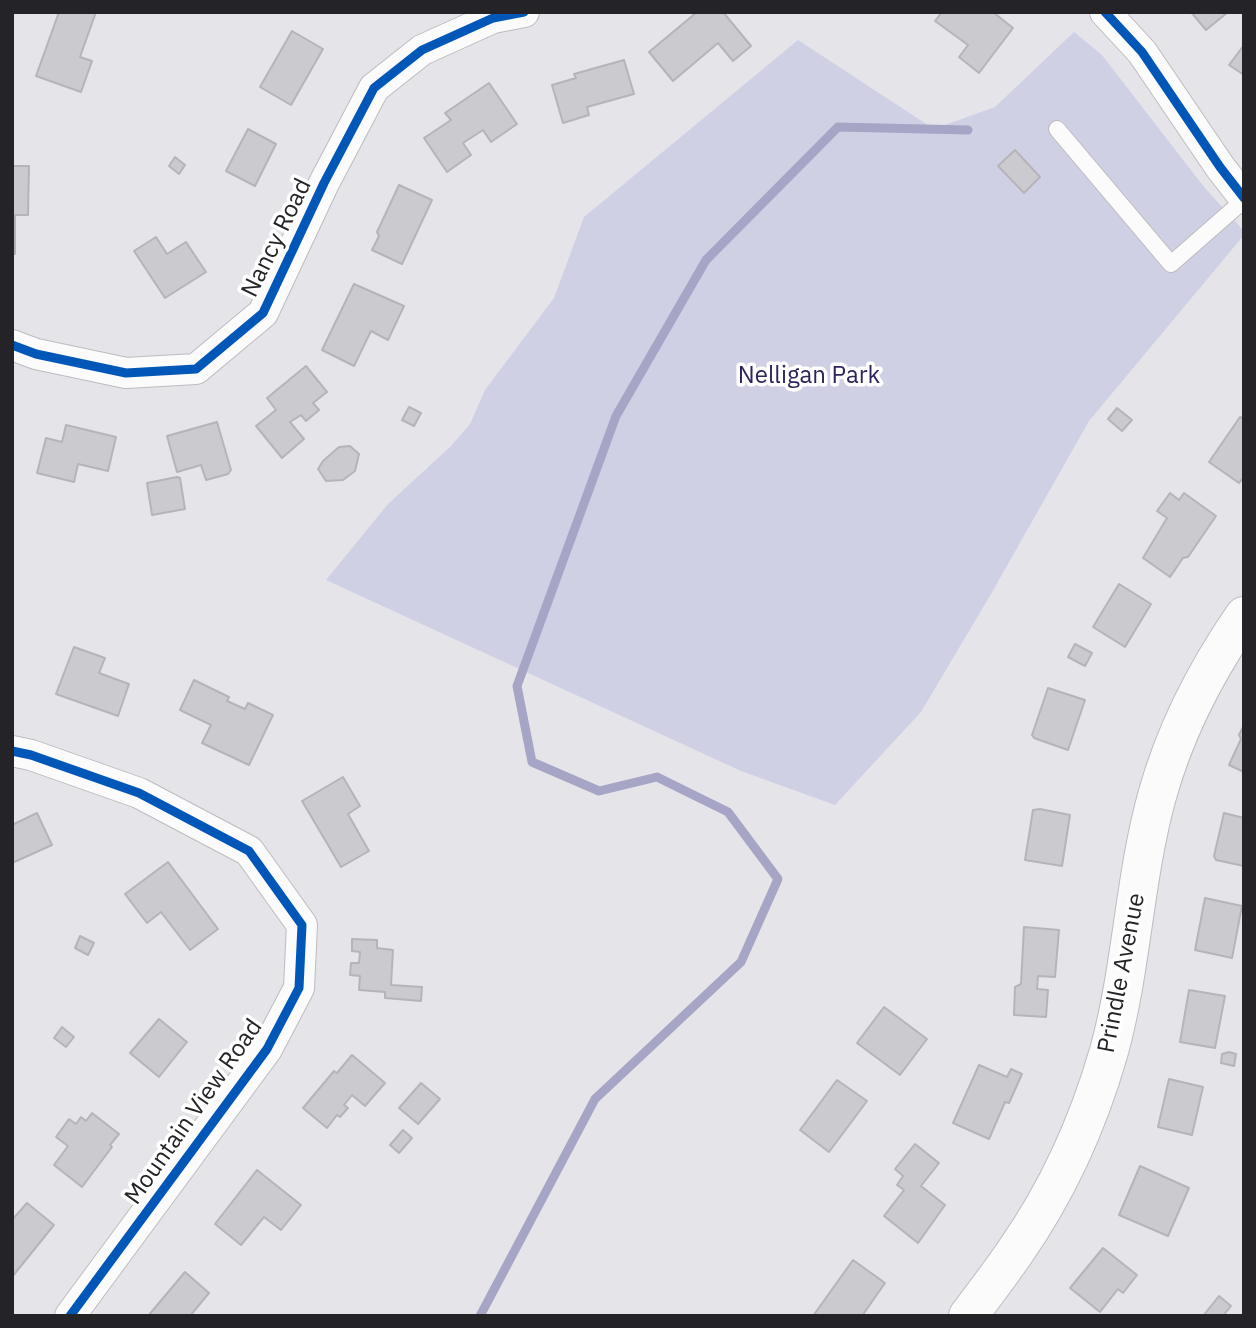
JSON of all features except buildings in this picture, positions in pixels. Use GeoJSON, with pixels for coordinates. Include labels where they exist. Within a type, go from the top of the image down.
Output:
{"type":"FeatureCollection","features":[{"type":"Feature","properties":{"kind":"main road","name":"Prindle Avenue"},"geometry":{"type":"LineString","coordinates":[[968,1316],[1016,1251],[1055,1186],[1087,1116],[1109,1051],[1157,796],[1192,701],[1244,615]]}},
{"type":"Feature","properties":{"kind":"street","name":"Nancy Road"},"geometry":{"type":"LineString","coordinates":[[12,345],[36,354],[126,373],[196,369],[263,313],[324,183],[374,88],[422,50],[493,18],[524,12]]}},
{"type":"Feature","properties":{"kind":"street"},"geometry":{"type":"LineString","coordinates":[[1105,12],[1142,52],[1244,199]]}},
{"type":"Feature","properties":{"kind":"street","name":"Mountain View Road"},"geometry":{"type":"LineString","coordinates":[[12,751],[139,793],[249,851],[302,925],[299,988],[267,1049],[70,1316]]}},
{"type":"Feature","properties":{"kind":"lane"},"geometry":{"type":"LineString","coordinates":[[1058,130],[1171,264],[1244,199]]}},
{"type":"Feature","properties":{"kind":"green space","name":"Nelligan Park"},"geometry":{"type":"Polygon","coordinates":[[[1074,32],[1102,55],[1204,187],[1244,231],[1244,235],[1089,421],[921,712],[835,805],[741,771],[326,580],[388,504],[451,446],[470,424],[485,390],[554,298],[584,217],[798,40],[934,129],[995,107],[1074,32]]]}},
{"type":"Feature","properties":{"kind":"waterway"},"geometry":{"type":"LineString","coordinates":[[480,1316],[595,1099],[741,962],[778,879],[728,812],[657,777],[599,791],[532,762],[517,686],[616,416],[706,260],[838,127],[968,130]]}},
{"type":"Feature","properties":{"kind":"cycle path"},"geometry":{"type":"LineString","coordinates":[[12,345],[36,354],[126,373],[196,369],[263,313],[324,183],[374,88],[422,50],[493,18],[524,12]]}},
{"type":"Feature","properties":{"kind":"cycle path"},"geometry":{"type":"LineString","coordinates":[[1105,12],[1142,52],[1244,198]]}},
{"type":"Feature","properties":{"kind":"cycle path"},"geometry":{"type":"LineString","coordinates":[[12,751],[31,755],[139,793],[249,851],[302,925],[299,988],[267,1049],[70,1316]]}}]}
